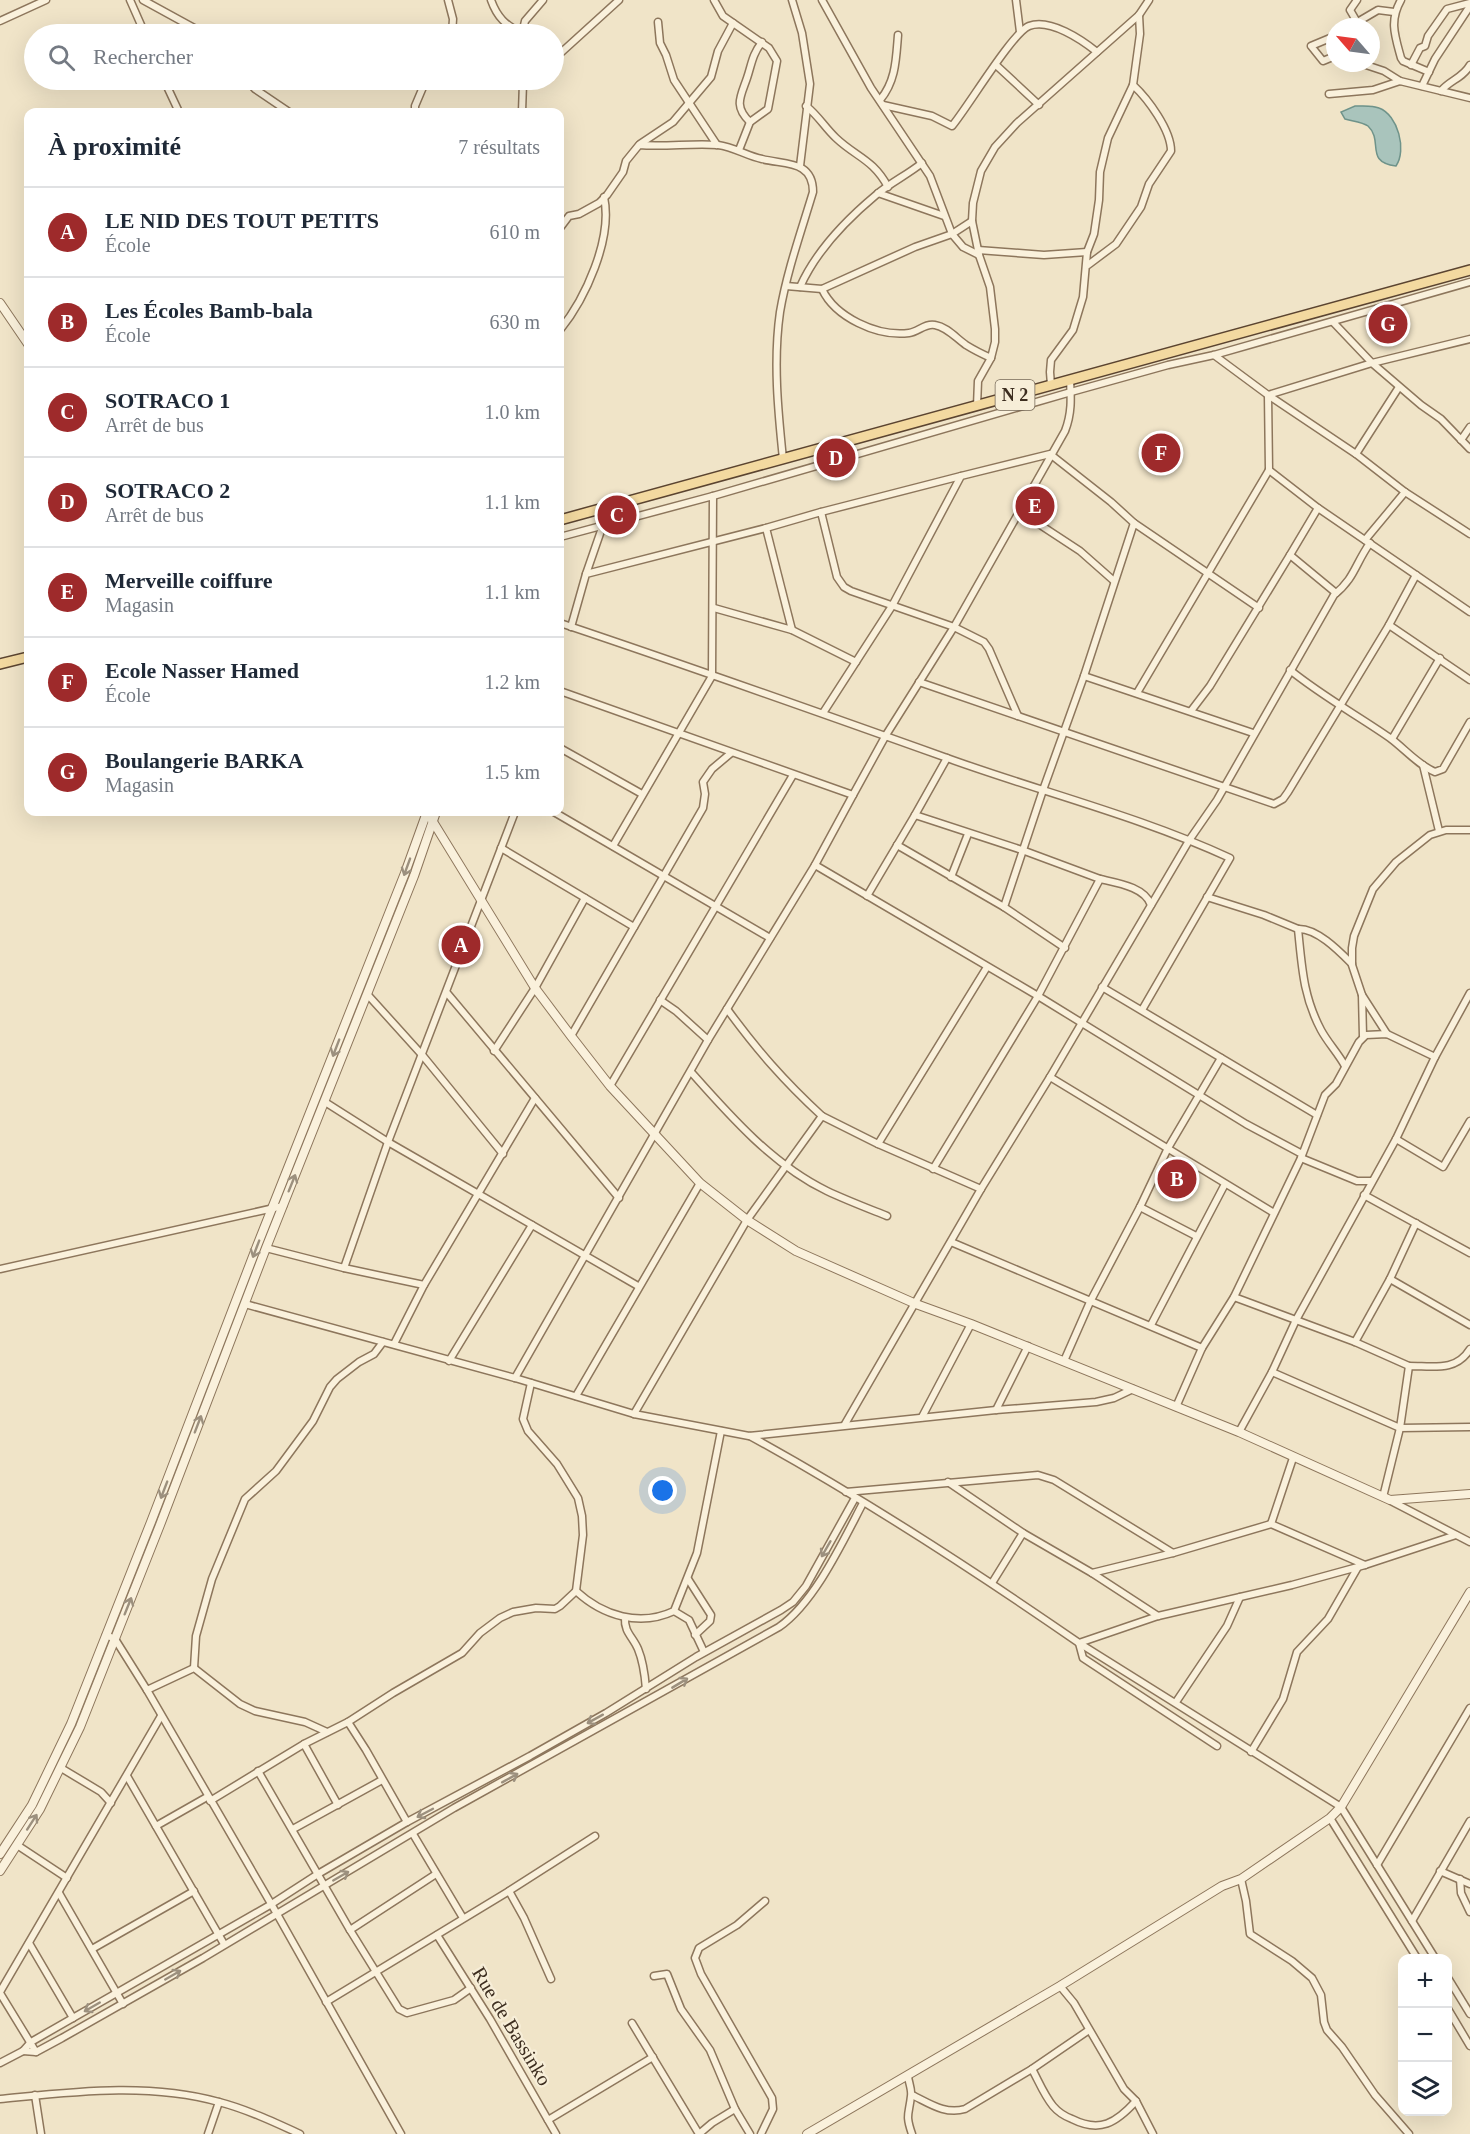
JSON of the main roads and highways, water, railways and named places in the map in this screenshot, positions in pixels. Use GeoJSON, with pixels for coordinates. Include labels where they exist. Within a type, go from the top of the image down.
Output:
{"type":"FeatureCollection","features":[{"type":"Feature","properties":{"kind":"main road","name":"N 2"},"geometry":{"type":"LineString","coordinates":[[564,519],[1470,270]]}},
{"type":"Feature","properties":{"kind":"main road"},"geometry":{"type":"LineString","coordinates":[[0,664],[24,658]]}},
{"type":"Feature","properties":{"kind":"water"},"geometry":{"type":"Polygon","coordinates":[[[1355,106],[1376,107],[1386,112],[1396,125],[1401,151],[1396,166],[1386,164],[1377,156],[1375,138],[1368,126],[1345,119],[1341,112],[1355,106]]]}},
{"type":"Feature","properties":{"kind":"place","name":"Boulangerie BARKA"},"geometry":{"type":"Point","coordinates":[1388,324]}},
{"type":"Feature","properties":{"kind":"place","name":"Ecole Nasser Hamed"},"geometry":{"type":"Point","coordinates":[1161,453]}},
{"type":"Feature","properties":{"kind":"place","name":"SOTRACO 2"},"geometry":{"type":"Point","coordinates":[836,458]}},
{"type":"Feature","properties":{"kind":"place","name":"Merveille coiffure"},"geometry":{"type":"Point","coordinates":[1035,506]}},
{"type":"Feature","properties":{"kind":"place","name":"SOTRACO 1"},"geometry":{"type":"Point","coordinates":[617,515]}},
{"type":"Feature","properties":{"kind":"place","name":"LE NID DES TOUT PETITS"},"geometry":{"type":"Point","coordinates":[461,945]}},
{"type":"Feature","properties":{"kind":"place","name":"Les Écoles Bamb-bala"},"geometry":{"type":"Point","coordinates":[1177,1179]}}]}
